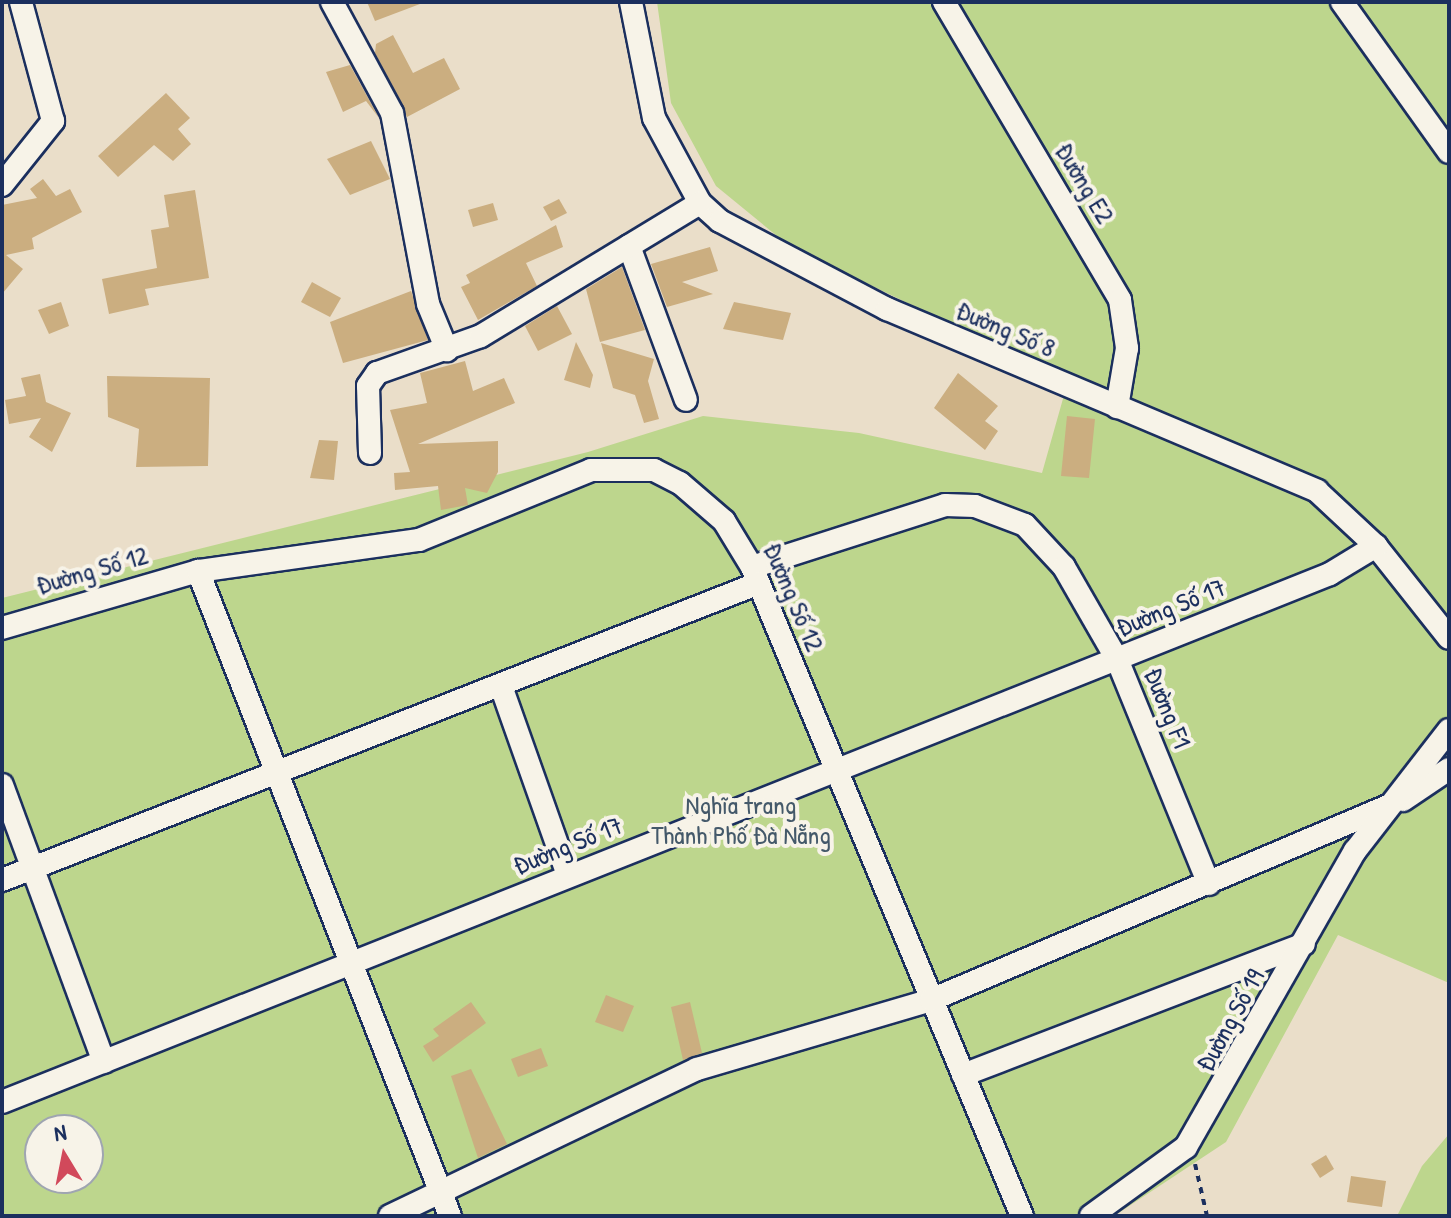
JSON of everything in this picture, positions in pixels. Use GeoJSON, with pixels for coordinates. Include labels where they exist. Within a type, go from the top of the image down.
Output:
{"type":"FeatureCollection","features":[{"type":"Feature","properties":{"kind":"street"},"geometry":{"type":"LineString","coordinates":[[2,185],[53,121],[21,2]]}},
{"type":"Feature","properties":{"kind":"street"},"geometry":{"type":"LineString","coordinates":[[332,2],[392,113],[428,304],[447,350]]}},
{"type":"Feature","properties":{"kind":"street","name":"Đường Số 8"},"geometry":{"type":"LineString","coordinates":[[631,2],[654,118],[700,203],[739,235],[887,309],[1296,480],[1334,503],[1376,546],[1449,638]]}},
{"type":"Feature","properties":{"kind":"street","name":"Đường E2"},"geometry":{"type":"LineString","coordinates":[[944,2],[1120,300],[1127,348],[1117,407]]}},
{"type":"Feature","properties":{"kind":"street"},"geometry":{"type":"LineString","coordinates":[[1342,2],[1449,152]]}},
{"type":"Feature","properties":{"kind":"street"},"geometry":{"type":"LineString","coordinates":[[370,453],[368,386],[377,373],[447,350],[700,203]]}},
{"type":"Feature","properties":{"kind":"street"},"geometry":{"type":"LineString","coordinates":[[629,246],[686,400]]}},
{"type":"Feature","properties":{"kind":"street","name":"Đường Số 12"},"geometry":{"type":"LineString","coordinates":[[2,628],[198,571],[419,540],[591,470],[623,467],[654,470],[706,502],[756,575],[1022,1216]]}},
{"type":"Feature","properties":{"kind":"street","name":"Đường F1"},"geometry":{"type":"LineString","coordinates":[[2,880],[501,686],[912,511],[975,506],[1025,525],[1045,544],[1117,659],[1209,884]]}},
{"type":"Feature","properties":{"kind":"street","name":"Đường Số 17"},"geometry":{"type":"LineString","coordinates":[[2,1102],[835,768],[1330,574],[1376,546]]}},
{"type":"Feature","properties":{"kind":"street"},"geometry":{"type":"LineString","coordinates":[[198,571],[446,1206]]}},
{"type":"Feature","properties":{"kind":"street"},"geometry":{"type":"LineString","coordinates":[[501,686],[568,875]]}},
{"type":"Feature","properties":{"kind":"street","name":"Đường Số 19"},"geometry":{"type":"LineString","coordinates":[[1091,1216],[1186,1147],[1384,812],[1449,730]]}},
{"type":"Feature","properties":{"kind":"street","name":"Đường Số 19"},"geometry":{"type":"LineString","coordinates":[[1384,812],[1449,769]]}},
{"type":"Feature","properties":{"kind":"street"},"geometry":{"type":"LineString","coordinates":[[2,785],[104,1062]]}},
{"type":"Feature","properties":{"kind":"street"},"geometry":{"type":"LineString","coordinates":[[390,1216],[446,1206],[697,1069],[931,1000],[1384,812]]}},
{"type":"Feature","properties":{"kind":"street"},"geometry":{"type":"LineString","coordinates":[[963,1075],[1304,944]]}},
{"type":"Feature","properties":{"kind":"path"},"geometry":{"type":"LineString","coordinates":[[1198,1170],[1207,1216]]}},
{"type":"Feature","properties":{"kind":"green space","name":"Nghĩa trang Thành Phố Đà Nẵng"},"geometry":{"type":"Polygon","coordinates":[[[657,2],[1449,2],[1449,983],[1338,935],[1226,1142],[1114,1216],[2,1216],[2,598],[588,452],[703,416],[859,433],[1042,473],[1068,381],[788,245],[716,186],[671,103],[657,2]]]}},
{"type":"Feature","properties":{"kind":"green space"},"geometry":{"type":"Polygon","coordinates":[[[1449,1134],[1449,1216],[1397,1216],[1422,1166],[1449,1134]]]}},
{"type":"Feature","properties":{"kind":"building"},"geometry":{"type":"Polygon","coordinates":[[[367,2],[420,2],[420,4],[375,21],[367,2]]]}},
{"type":"Feature","properties":{"kind":"building"},"geometry":{"type":"Polygon","coordinates":[[[393,35],[413,73],[444,58],[460,89],[407,117],[375,53],[376,44],[393,35]]]}},
{"type":"Feature","properties":{"kind":"building"},"geometry":{"type":"Polygon","coordinates":[[[350,65],[379,118],[366,101],[343,112],[326,72],[350,65]]]}},
{"type":"Feature","properties":{"kind":"building"},"geometry":{"type":"Polygon","coordinates":[[[166,93],[190,118],[178,129],[191,144],[173,161],[154,145],[118,177],[98,156],[166,93]]]}},
{"type":"Feature","properties":{"kind":"building"},"geometry":{"type":"Polygon","coordinates":[[[371,141],[390,179],[350,195],[327,159],[371,141]]]}},
{"type":"Feature","properties":{"kind":"building"},"geometry":{"type":"Polygon","coordinates":[[[43,179],[56,196],[70,189],[82,212],[32,238],[34,249],[6,255],[23,269],[2,294],[2,205],[37,198],[30,189],[43,179]]]}},
{"type":"Feature","properties":{"kind":"building"},"geometry":{"type":"Polygon","coordinates":[[[195,190],[209,278],[145,289],[149,305],[109,314],[102,279],[157,268],[151,230],[169,227],[164,195],[195,190]]]}},
{"type":"Feature","properties":{"kind":"building"},"geometry":{"type":"Polygon","coordinates":[[[559,199],[567,213],[551,221],[543,207],[559,199]]]}},
{"type":"Feature","properties":{"kind":"building"},"geometry":{"type":"Polygon","coordinates":[[[493,203],[498,220],[473,227],[468,210],[493,203]]]}},
{"type":"Feature","properties":{"kind":"building"},"geometry":{"type":"Polygon","coordinates":[[[556,225],[563,247],[526,263],[537,286],[478,320],[461,287],[470,283],[466,275],[556,225]]]}},
{"type":"Feature","properties":{"kind":"building"},"geometry":{"type":"Polygon","coordinates":[[[710,247],[718,271],[682,282],[713,294],[667,307],[651,264],[710,247]]]}},
{"type":"Feature","properties":{"kind":"building"},"geometry":{"type":"Polygon","coordinates":[[[622,267],[645,330],[600,342],[586,289],[622,267]]]}},
{"type":"Feature","properties":{"kind":"building"},"geometry":{"type":"Polygon","coordinates":[[[312,282],[341,298],[330,317],[301,302],[312,282]]]}},
{"type":"Feature","properties":{"kind":"building"},"geometry":{"type":"Polygon","coordinates":[[[411,291],[428,340],[343,363],[330,322],[411,291]]]}},
{"type":"Feature","properties":{"kind":"building"},"geometry":{"type":"Polygon","coordinates":[[[61,302],[69,326],[49,334],[38,310],[61,302]]]}},
{"type":"Feature","properties":{"kind":"building"},"geometry":{"type":"Polygon","coordinates":[[[734,302],[791,313],[783,340],[723,329],[734,302]]]}},
{"type":"Feature","properties":{"kind":"building"},"geometry":{"type":"Polygon","coordinates":[[[557,306],[572,334],[538,351],[525,326],[557,306]]]}},
{"type":"Feature","properties":{"kind":"building"},"geometry":{"type":"Polygon","coordinates":[[[576,342],[593,375],[590,388],[564,380],[576,342]]]}},
{"type":"Feature","properties":{"kind":"building"},"geometry":{"type":"Polygon","coordinates":[[[601,343],[654,359],[648,381],[659,419],[644,423],[635,395],[613,388],[601,343]]]}},
{"type":"Feature","properties":{"kind":"building"},"geometry":{"type":"Polygon","coordinates":[[[465,361],[473,391],[504,378],[515,403],[418,444],[498,441],[498,472],[487,493],[465,488],[468,505],[441,510],[438,486],[395,490],[394,473],[410,472],[390,410],[427,403],[420,373],[465,361]]]}},
{"type":"Feature","properties":{"kind":"building"},"geometry":{"type":"Polygon","coordinates":[[[958,373],[998,406],[985,421],[998,431],[985,450],[934,408],[958,373]]]}},
{"type":"Feature","properties":{"kind":"building"},"geometry":{"type":"Polygon","coordinates":[[[40,374],[46,402],[71,413],[52,452],[29,437],[41,418],[9,424],[5,400],[26,396],[21,378],[40,374]]]}},
{"type":"Feature","properties":{"kind":"building"},"geometry":{"type":"Polygon","coordinates":[[[107,376],[210,378],[208,466],[136,467],[139,429],[108,417],[107,376]]]}},
{"type":"Feature","properties":{"kind":"building"},"geometry":{"type":"Polygon","coordinates":[[[1067,416],[1095,419],[1089,478],[1061,476],[1067,416]]]}},
{"type":"Feature","properties":{"kind":"building"},"geometry":{"type":"Polygon","coordinates":[[[319,440],[338,441],[334,480],[310,478],[319,440]]]}},
{"type":"Feature","properties":{"kind":"building"},"geometry":{"type":"Polygon","coordinates":[[[606,995],[634,1006],[623,1032],[595,1022],[606,995]]]}},
{"type":"Feature","properties":{"kind":"building"},"geometry":{"type":"Polygon","coordinates":[[[471,1002],[486,1023],[433,1062],[423,1046],[439,1036],[433,1029],[471,1002]]]}},
{"type":"Feature","properties":{"kind":"building"},"geometry":{"type":"Polygon","coordinates":[[[690,1002],[702,1053],[683,1060],[671,1007],[690,1002]]]}},
{"type":"Feature","properties":{"kind":"building"},"geometry":{"type":"Polygon","coordinates":[[[541,1048],[548,1066],[518,1077],[511,1059],[541,1048]]]}},
{"type":"Feature","properties":{"kind":"building"},"geometry":{"type":"Polygon","coordinates":[[[471,1069],[507,1144],[478,1158],[451,1076],[471,1069]]]}},
{"type":"Feature","properties":{"kind":"building"},"geometry":{"type":"Polygon","coordinates":[[[1326,1155],[1334,1169],[1320,1178],[1311,1164],[1326,1155]]]}},
{"type":"Feature","properties":{"kind":"building"},"geometry":{"type":"Polygon","coordinates":[[[1351,1176],[1386,1181],[1382,1207],[1347,1202],[1351,1176]]]}}]}
